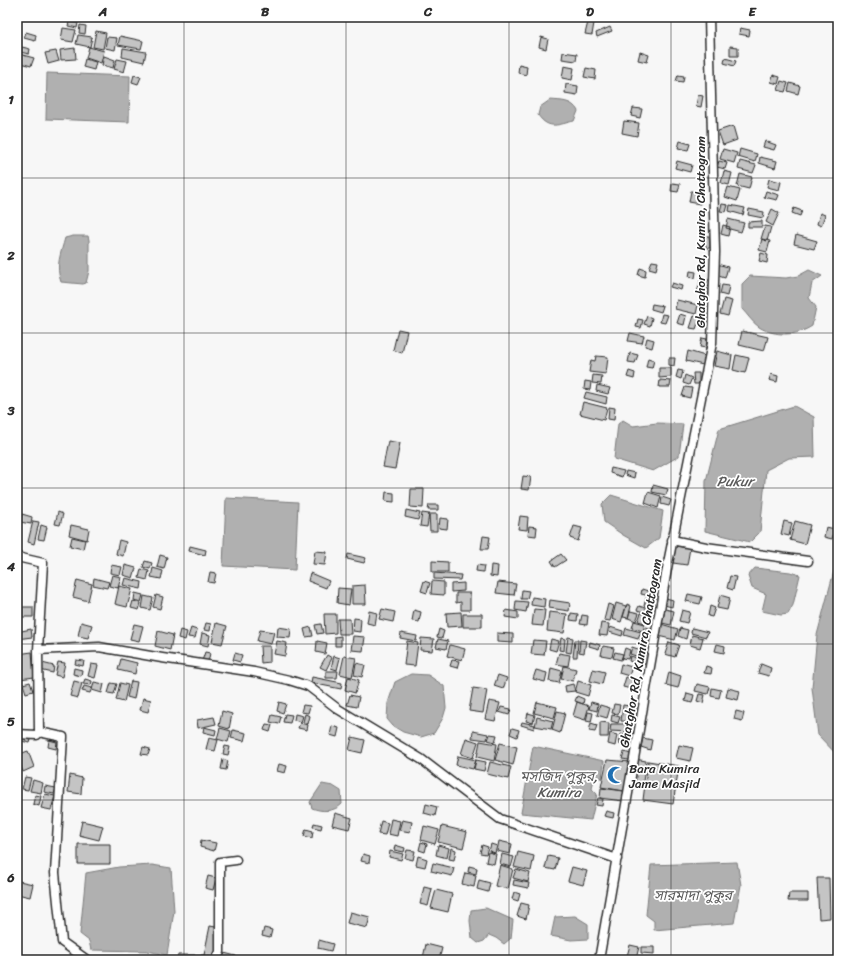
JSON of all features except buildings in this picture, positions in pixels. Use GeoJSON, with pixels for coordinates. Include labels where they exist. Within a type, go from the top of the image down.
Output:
{"type":"FeatureCollection","features":[{"type":"Feature","properties":{"kind":"street","name":"Ghatghor Rd, Kumira, Chattogram"},"geometry":{"type":"LineString","coordinates":[[599,960],[672,540],[712,343],[715,252],[709,17]]}},
{"type":"Feature","properties":{"kind":"street"},"geometry":{"type":"LineString","coordinates":[[672,540],[706,547],[808,561]]}},
{"type":"Feature","properties":{"kind":"street"},"geometry":{"type":"LineString","coordinates":[[17,557],[43,563],[38,650],[39,732]]}},
{"type":"Feature","properties":{"kind":"street"},"geometry":{"type":"LineString","coordinates":[[38,650],[99,647],[254,672],[308,686],[338,709],[421,759],[500,819],[617,858]]}},
{"type":"Feature","properties":{"kind":"street"},"geometry":{"type":"LineString","coordinates":[[17,734],[36,735],[39,732],[63,737],[55,873],[62,942],[87,960]]}},
{"type":"Feature","properties":{"kind":"street"},"geometry":{"type":"LineString","coordinates":[[216,960],[220,952],[220,862],[236,860]]}},
{"type":"Feature","properties":{"kind":"water"},"geometry":{"type":"Polygon","coordinates":[[[47,73],[130,76],[129,122],[46,119],[47,73]]]}},
{"type":"Feature","properties":{"kind":"water"},"geometry":{"type":"Polygon","coordinates":[[[550,100],[566,102],[576,107],[578,111],[574,121],[559,125],[550,125],[542,120],[538,115],[540,107],[550,100]]]}},
{"type":"Feature","properties":{"kind":"water"},"geometry":{"type":"Polygon","coordinates":[[[73,236],[88,236],[89,240],[89,271],[86,283],[83,284],[61,282],[59,276],[59,260],[65,238],[73,236]]]}},
{"type":"Feature","properties":{"kind":"water"},"geometry":{"type":"Polygon","coordinates":[[[809,270],[822,276],[812,283],[809,298],[816,307],[812,326],[800,332],[779,334],[759,327],[742,309],[742,284],[750,276],[786,278],[798,276],[809,270]]]}},
{"type":"Feature","properties":{"kind":"water","name":"Pukur"},"geometry":{"type":"Polygon","coordinates":[[[794,406],[814,417],[815,457],[789,458],[766,470],[760,532],[750,542],[705,531],[706,481],[719,429],[794,406]]]}},
{"type":"Feature","properties":{"kind":"water"},"geometry":{"type":"Polygon","coordinates":[[[623,420],[633,426],[657,423],[683,424],[679,456],[653,471],[614,459],[618,424],[623,420]]]}},
{"type":"Feature","properties":{"kind":"water"},"geometry":{"type":"Polygon","coordinates":[[[611,495],[663,511],[659,538],[646,548],[604,522],[602,504],[611,495]]]}},
{"type":"Feature","properties":{"kind":"water"},"geometry":{"type":"Polygon","coordinates":[[[226,498],[298,502],[295,570],[223,566],[226,498]]]}},
{"type":"Feature","properties":{"kind":"water"},"geometry":{"type":"Polygon","coordinates":[[[838,556],[838,756],[818,735],[812,688],[817,635],[838,556]]]}},
{"type":"Feature","properties":{"kind":"water"},"geometry":{"type":"Polygon","coordinates":[[[755,568],[790,572],[800,575],[793,605],[788,614],[781,615],[762,611],[766,594],[752,588],[748,576],[755,568]]]}},
{"type":"Feature","properties":{"kind":"water"},"geometry":{"type":"Polygon","coordinates":[[[411,674],[428,675],[444,686],[446,708],[443,718],[434,733],[421,737],[403,732],[393,726],[387,719],[388,703],[395,682],[411,674]]]}},
{"type":"Feature","properties":{"kind":"water","name":"মসজিদ পুকুর, Kumira"},"geometry":{"type":"Polygon","coordinates":[[[533,746],[604,761],[602,778],[594,778],[592,789],[597,794],[591,820],[521,813],[533,746]]]}},
{"type":"Feature","properties":{"kind":"water"},"geometry":{"type":"Polygon","coordinates":[[[322,784],[333,786],[341,791],[342,804],[339,807],[332,810],[312,808],[310,802],[322,784]]]}},
{"type":"Feature","properties":{"kind":"water","name":"সারমাদা পুকুর"},"geometry":{"type":"Polygon","coordinates":[[[737,862],[741,885],[734,923],[654,930],[654,921],[646,915],[651,865],[737,862]]]}},
{"type":"Feature","properties":{"kind":"water"},"geometry":{"type":"Polygon","coordinates":[[[152,865],[171,868],[174,911],[167,955],[147,951],[91,950],[89,941],[80,934],[86,873],[119,867],[152,865]]]}},
{"type":"Feature","properties":{"kind":"water"},"geometry":{"type":"Polygon","coordinates":[[[486,908],[513,920],[511,938],[504,944],[489,935],[484,941],[478,943],[472,938],[470,921],[471,910],[486,908]]]}},
{"type":"Feature","properties":{"kind":"water"},"geometry":{"type":"Polygon","coordinates":[[[575,916],[588,924],[588,939],[571,940],[551,936],[555,917],[575,916]]]}},
{"type":"Feature","properties":{"kind":"place","name":"Bara Kumira Jame Masjid"},"geometry":{"type":"Point","coordinates":[616,775]}}]}
